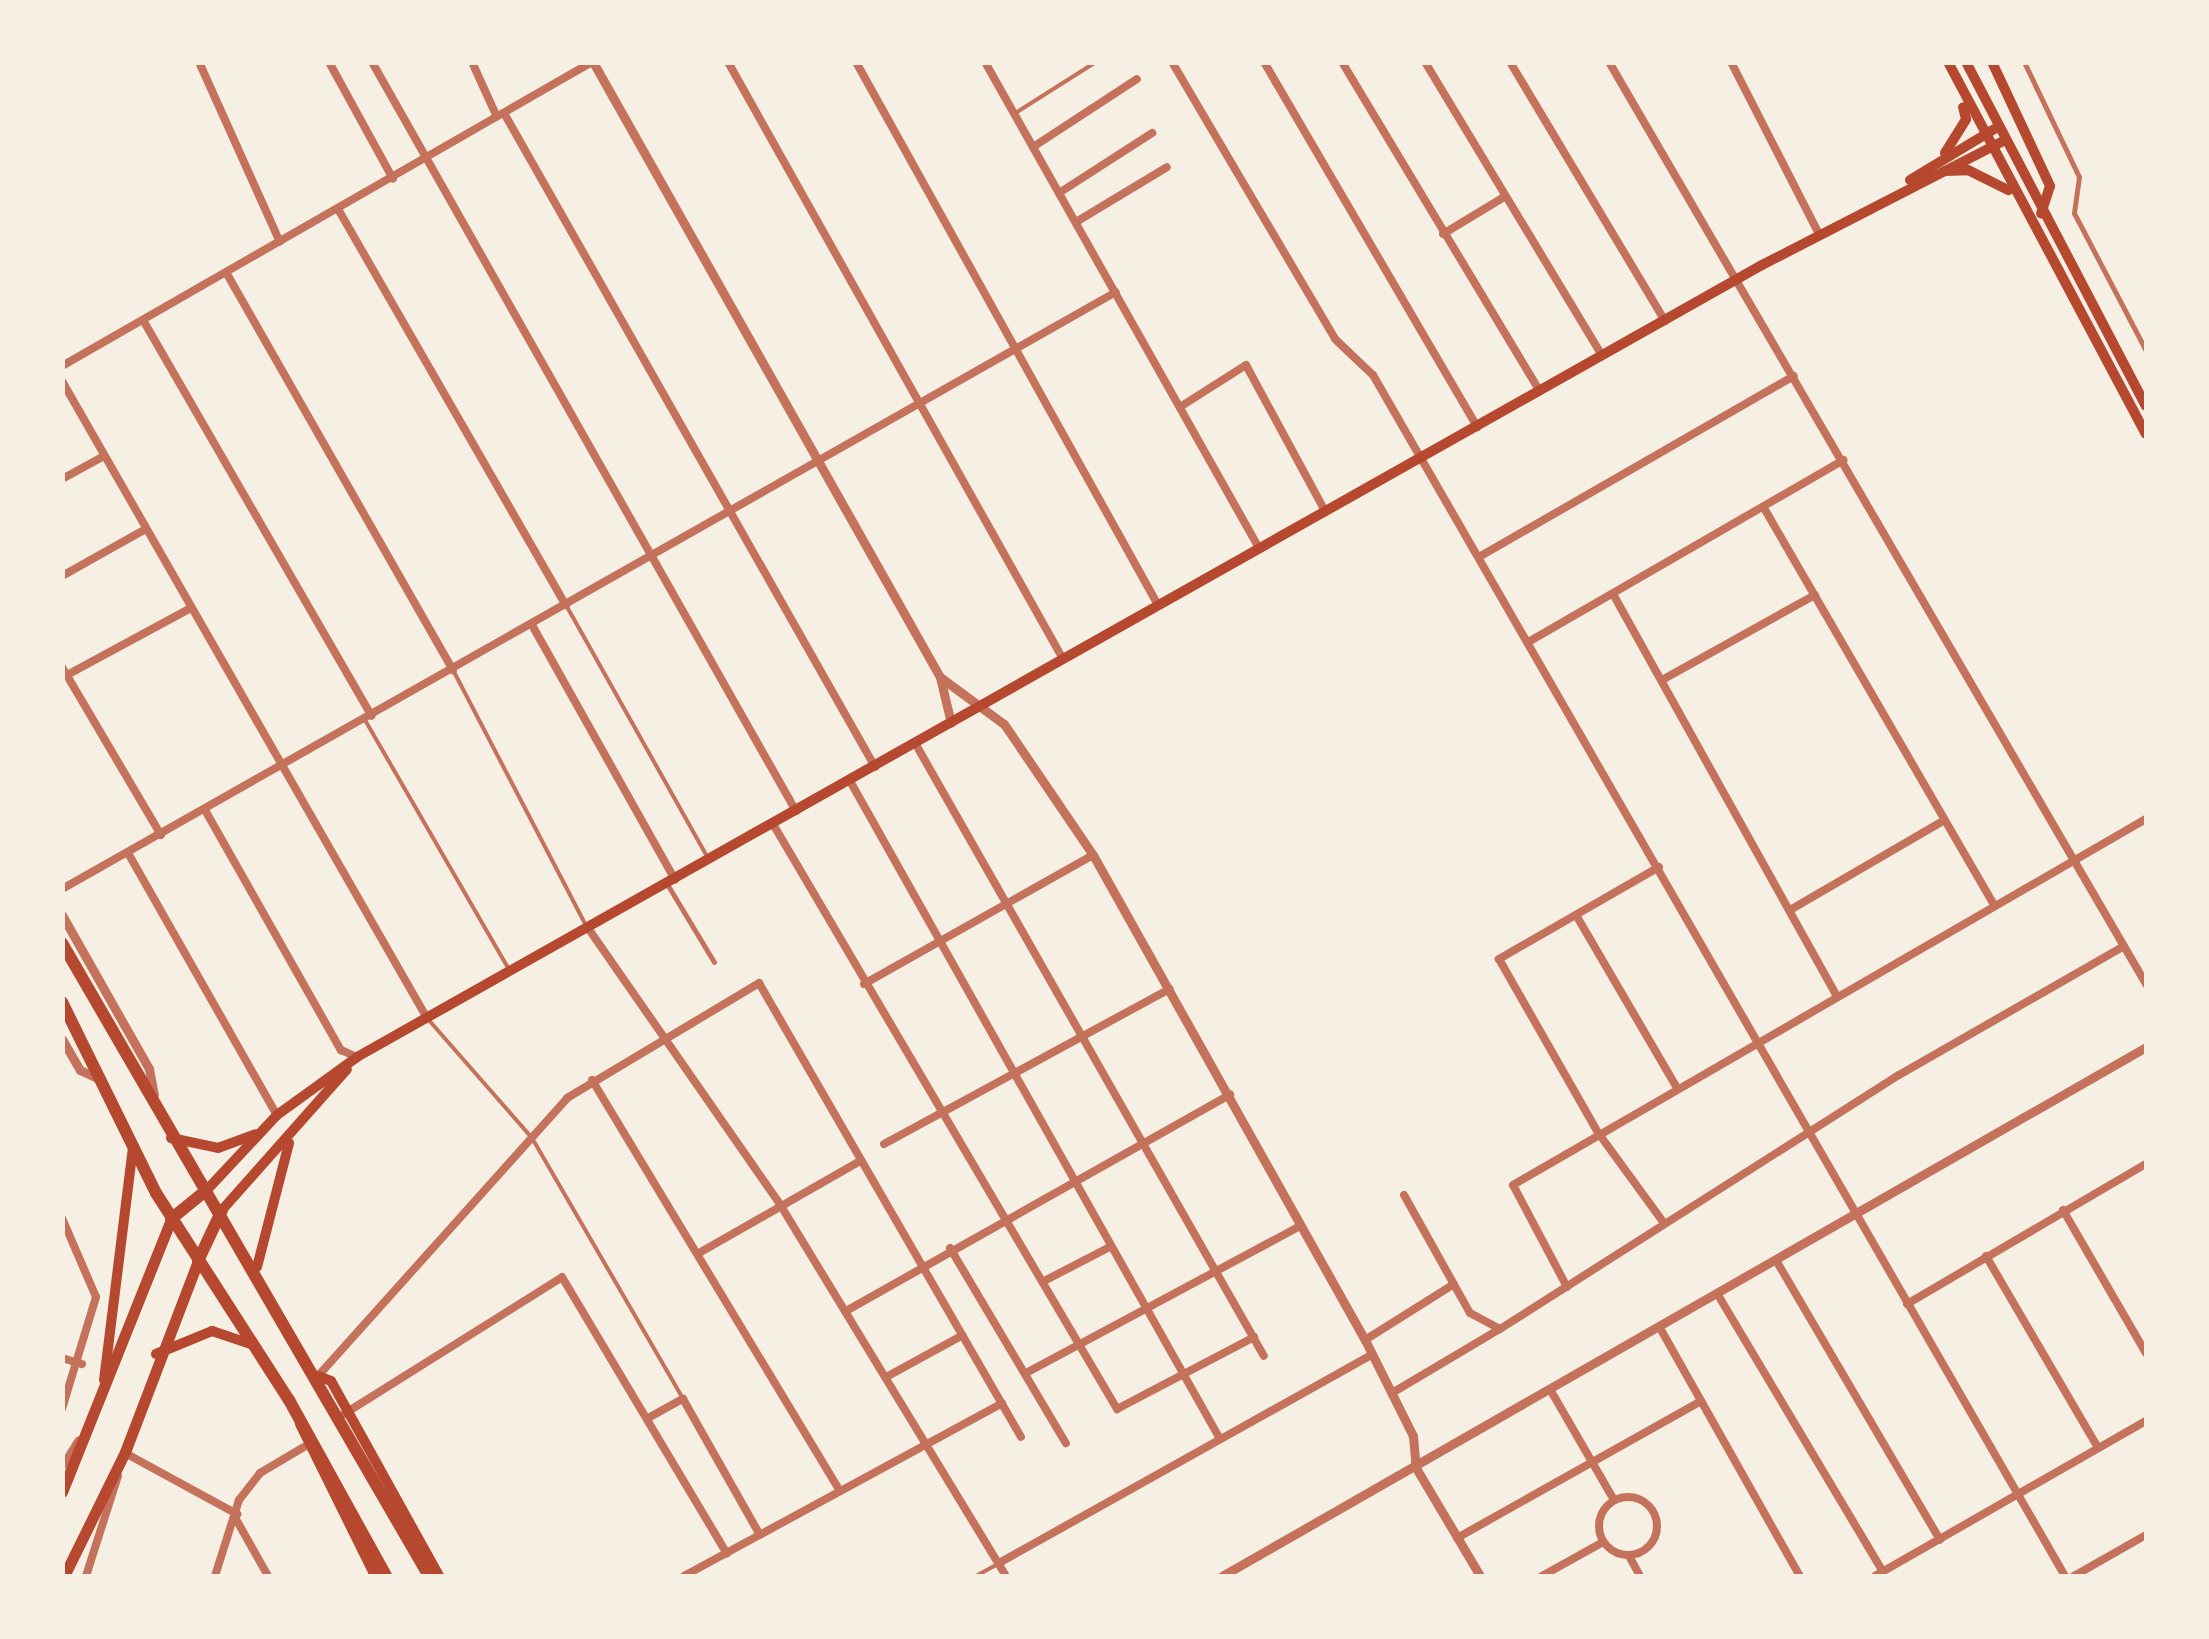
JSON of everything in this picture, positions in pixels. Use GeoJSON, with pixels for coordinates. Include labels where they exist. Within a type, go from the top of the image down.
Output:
{"type":"FeatureCollection","features":[{"type":"Feature","properties":{"kind":"highway"},"geometry":{"type":"LineString","coordinates":[[62,942],[155,1098],[170,1138],[203,1194],[222,1210],[318,1376],[345,1414],[429,1576]]}},
{"type":"Feature","properties":{"kind":"highway"},"geometry":{"type":"LineString","coordinates":[[62,1002],[172,1219],[299,1418],[386,1576]]}},
{"type":"Feature","properties":{"kind":"highway"},"geometry":{"type":"LineString","coordinates":[[172,1219],[203,1194]]}},
{"type":"Feature","properties":{"kind":"highway"},"geometry":{"type":"LineString","coordinates":[[198,1261],[222,1210]]}},
{"type":"Feature","properties":{"kind":"main road"},"geometry":{"type":"LineString","coordinates":[[1948,62],[1987,148],[2146,434]]}},
{"type":"Feature","properties":{"kind":"main road"},"geometry":{"type":"LineString","coordinates":[[1966,62],[2040,214],[2146,406]]}},
{"type":"Feature","properties":{"kind":"main road"},"geometry":{"type":"LineString","coordinates":[[1992,62],[2050,186],[2040,214],[2028,222]]}},
{"type":"Feature","properties":{"kind":"main road"},"geometry":{"type":"LineString","coordinates":[[1937,168],[1966,118],[1956,82]]}},
{"type":"Feature","properties":{"kind":"main road"},"geometry":{"type":"LineString","coordinates":[[203,1194],[277,1115],[357,1057],[1937,168],[1996,128]]}},
{"type":"Feature","properties":{"kind":"main road"},"geometry":{"type":"LineString","coordinates":[[1937,168],[2003,141]]}},
{"type":"Feature","properties":{"kind":"main road"},"geometry":{"type":"LineString","coordinates":[[1937,168],[1968,170],[2012,193]]}},
{"type":"Feature","properties":{"kind":"main road"},"geometry":{"type":"LineString","coordinates":[[222,1210],[290,1140],[357,1057]]}},
{"type":"Feature","properties":{"kind":"main road"},"geometry":{"type":"LineString","coordinates":[[170,1138],[218,1148],[261,1132]]}},
{"type":"Feature","properties":{"kind":"main road"},"geometry":{"type":"LineString","coordinates":[[256,1267],[290,1140]]}},
{"type":"Feature","properties":{"kind":"main road"},"geometry":{"type":"LineString","coordinates":[[100,1403],[133,1148]]}},
{"type":"Feature","properties":{"kind":"main road"},"geometry":{"type":"LineString","coordinates":[[62,1492],[172,1219]]}},
{"type":"Feature","properties":{"kind":"main road"},"geometry":{"type":"LineString","coordinates":[[64,1576],[125,1452],[156,1354],[198,1261]]}},
{"type":"Feature","properties":{"kind":"main road"},"geometry":{"type":"LineString","coordinates":[[156,1354],[212,1331],[254,1345]]}},
{"type":"Feature","properties":{"kind":"main road"},"geometry":{"type":"LineString","coordinates":[[345,1414],[439,1576]]}},
{"type":"Feature","properties":{"kind":"main road"},"geometry":{"type":"LineString","coordinates":[[299,1418],[304,1447],[374,1576]]}},
{"type":"Feature","properties":{"kind":"street"},"geometry":{"type":"LineString","coordinates":[[198,62],[280,242]]}},
{"type":"Feature","properties":{"kind":"street"},"geometry":{"type":"LineString","coordinates":[[330,62],[393,179]]}},
{"type":"Feature","properties":{"kind":"street"},"geometry":{"type":"LineString","coordinates":[[372,62],[797,811]]}},
{"type":"Feature","properties":{"kind":"street"},"geometry":{"type":"LineString","coordinates":[[472,62],[875,766]]}},
{"type":"Feature","properties":{"kind":"street"},"geometry":{"type":"LineString","coordinates":[[62,366],[593,62],[815,462],[940,677],[950,723]]}},
{"type":"Feature","properties":{"kind":"street"},"geometry":{"type":"LineString","coordinates":[[728,62],[924,403],[1063,659]]}},
{"type":"Feature","properties":{"kind":"street"},"geometry":{"type":"LineString","coordinates":[[856,62],[1158,605]]}},
{"type":"Feature","properties":{"kind":"street"},"geometry":{"type":"LineString","coordinates":[[985,62],[1258,548]]}},
{"type":"Feature","properties":{"kind":"street"},"geometry":{"type":"LineString","coordinates":[[1172,62],[1322,320],[1373,375],[1530,641],[1856,1217],[2066,1576]]}},
{"type":"Feature","properties":{"kind":"street"},"geometry":{"type":"LineString","coordinates":[[1264,62],[1477,426]]}},
{"type":"Feature","properties":{"kind":"street"},"geometry":{"type":"LineString","coordinates":[[1342,62],[1539,390]]}},
{"type":"Feature","properties":{"kind":"street"},"geometry":{"type":"LineString","coordinates":[[1425,62],[1602,355]]}},
{"type":"Feature","properties":{"kind":"street"},"geometry":{"type":"LineString","coordinates":[[1510,62],[1665,321]]}},
{"type":"Feature","properties":{"kind":"street"},"geometry":{"type":"LineString","coordinates":[[1609,62],[1741,278],[2146,984]]}},
{"type":"Feature","properties":{"kind":"street"},"geometry":{"type":"LineString","coordinates":[[1731,62],[1818,234]]}},
{"type":"Feature","properties":{"kind":"street"},"geometry":{"type":"LineString","coordinates":[[2024,62],[2079,178],[2074,213],[2146,351]]}},
{"type":"Feature","properties":{"kind":"street"},"geometry":{"type":"LineString","coordinates":[[1033,147],[1137,78]]}},
{"type":"Feature","properties":{"kind":"street"},"geometry":{"type":"LineString","coordinates":[[1059,193],[1152,133]]}},
{"type":"Feature","properties":{"kind":"street"},"geometry":{"type":"LineString","coordinates":[[1076,222],[1167,167]]}},
{"type":"Feature","properties":{"kind":"street"},"geometry":{"type":"LineString","coordinates":[[1443,234],[1504,197]]}},
{"type":"Feature","properties":{"kind":"street"},"geometry":{"type":"LineString","coordinates":[[338,209],[566,604]]}},
{"type":"Feature","properties":{"kind":"street"},"geometry":{"type":"LineString","coordinates":[[227,274],[453,670]]}},
{"type":"Feature","properties":{"kind":"street"},"geometry":{"type":"LineString","coordinates":[[62,889],[1116,292]]}},
{"type":"Feature","properties":{"kind":"street"},"geometry":{"type":"LineString","coordinates":[[143,320],[368,718]]}},
{"type":"Feature","properties":{"kind":"street"},"geometry":{"type":"LineString","coordinates":[[1180,407],[1246,365],[1325,511]]}},
{"type":"Feature","properties":{"kind":"street"},"geometry":{"type":"LineString","coordinates":[[1479,557],[1794,376]]}},
{"type":"Feature","properties":{"kind":"street"},"geometry":{"type":"LineString","coordinates":[[62,382],[189,609],[428,1018]]}},
{"type":"Feature","properties":{"kind":"street"},"geometry":{"type":"LineString","coordinates":[[62,479],[104,456]]}},
{"type":"Feature","properties":{"kind":"street"},"geometry":{"type":"LineString","coordinates":[[1530,641],[1844,460]]}},
{"type":"Feature","properties":{"kind":"street"},"geometry":{"type":"LineString","coordinates":[[1764,508],[1995,906]]}},
{"type":"Feature","properties":{"kind":"street"},"geometry":{"type":"LineString","coordinates":[[62,576],[144,530]]}},
{"type":"Feature","properties":{"kind":"street"},"geometry":{"type":"LineString","coordinates":[[1613,594],[1836,996]]}},
{"type":"Feature","properties":{"kind":"street"},"geometry":{"type":"LineString","coordinates":[[1662,680],[1815,595]]}},
{"type":"Feature","properties":{"kind":"street"},"geometry":{"type":"LineString","coordinates":[[161,835],[65,671],[189,609]]}},
{"type":"Feature","properties":{"kind":"street"},"geometry":{"type":"LineString","coordinates":[[532,625],[714,962]]}},
{"type":"Feature","properties":{"kind":"street"},"geometry":{"type":"LineString","coordinates":[[940,677],[982,706],[1036,766],[1093,856],[1373,1354],[1392,1393],[1416,1468],[1480,1576]]}},
{"type":"Feature","properties":{"kind":"street"},"geometry":{"type":"LineString","coordinates":[[915,743],[1264,1356]]}},
{"type":"Feature","properties":{"kind":"street"},"geometry":{"type":"LineString","coordinates":[[850,780],[1220,1440]]}},
{"type":"Feature","properties":{"kind":"street"},"geometry":{"type":"LineString","coordinates":[[205,810],[341,1050],[357,1057]]}},
{"type":"Feature","properties":{"kind":"street"},"geometry":{"type":"LineString","coordinates":[[1568,1287],[1513,1185],[2146,819]]}},
{"type":"Feature","properties":{"kind":"street"},"geometry":{"type":"LineString","coordinates":[[1790,910],[1943,821]]}},
{"type":"Feature","properties":{"kind":"street"},"geometry":{"type":"LineString","coordinates":[[773,824],[937,1113],[1007,1217],[1120,1410],[1254,1337]]}},
{"type":"Feature","properties":{"kind":"street"},"geometry":{"type":"LineString","coordinates":[[128,854],[277,1115]]}},
{"type":"Feature","properties":{"kind":"street"},"geometry":{"type":"LineString","coordinates":[[864,984],[1093,856]]}},
{"type":"Feature","properties":{"kind":"street"},"geometry":{"type":"LineString","coordinates":[[1659,868],[1499,958],[1600,1134],[1664,1223]]}},
{"type":"Feature","properties":{"kind":"street"},"geometry":{"type":"LineString","coordinates":[[62,915],[149,1069],[155,1098]]}},
{"type":"Feature","properties":{"kind":"street"},"geometry":{"type":"LineString","coordinates":[[1576,915],[1677,1088]]}},
{"type":"Feature","properties":{"kind":"street"},"geometry":{"type":"LineString","coordinates":[[588,928],[658,1040],[781,1206],[888,1376],[1006,1576]]}},
{"type":"Feature","properties":{"kind":"street"},"geometry":{"type":"LineString","coordinates":[[1392,1393],[1568,1287],[1664,1223],[2124,946]]}},
{"type":"Feature","properties":{"kind":"street"},"geometry":{"type":"LineString","coordinates":[[318,1376],[532,1138],[592,1080],[758,983],[1021,1437]]}},
{"type":"Feature","properties":{"kind":"street"},"geometry":{"type":"LineString","coordinates":[[884,1144],[1083,1039],[1170,988]]}},
{"type":"Feature","properties":{"kind":"street"},"geometry":{"type":"LineString","coordinates":[[62,1040],[80,1070],[100,1079]]}},
{"type":"Feature","properties":{"kind":"street"},"geometry":{"type":"LineString","coordinates":[[1222,1576],[1856,1217],[2146,1047]]}},
{"type":"Feature","properties":{"kind":"street"},"geometry":{"type":"LineString","coordinates":[[592,1080],[840,1491]]}},
{"type":"Feature","properties":{"kind":"street"},"geometry":{"type":"LineString","coordinates":[[846,1312],[921,1263],[1230,1096]]}},
{"type":"Feature","properties":{"kind":"street"},"geometry":{"type":"LineString","coordinates":[[699,1254],[860,1162]]}},
{"type":"Feature","properties":{"kind":"street"},"geometry":{"type":"LineString","coordinates":[[1907,1304],[2063,1210],[2145,1168]]}},
{"type":"Feature","properties":{"kind":"street"},"geometry":{"type":"LineString","coordinates":[[1404,1195],[1480,1324],[1500,1329]]}},
{"type":"Feature","properties":{"kind":"street"},"geometry":{"type":"LineString","coordinates":[[2063,1210],[2146,1353]]}},
{"type":"Feature","properties":{"kind":"street"},"geometry":{"type":"LineString","coordinates":[[62,1218],[96,1297],[82,1364],[62,1409]]}},
{"type":"Feature","properties":{"kind":"street"},"geometry":{"type":"LineString","coordinates":[[1026,1373],[1218,1275],[1300,1226]]}},
{"type":"Feature","properties":{"kind":"street"},"geometry":{"type":"LineString","coordinates":[[1044,1281],[1110,1247]]}},
{"type":"Feature","properties":{"kind":"street"},"geometry":{"type":"LineString","coordinates":[[950,1248],[1066,1443]]}},
{"type":"Feature","properties":{"kind":"street"},"geometry":{"type":"LineString","coordinates":[[1986,1256],[2098,1448]]}},
{"type":"Feature","properties":{"kind":"street"},"geometry":{"type":"LineString","coordinates":[[1777,1262],[1940,1540]]}},
{"type":"Feature","properties":{"kind":"street"},"geometry":{"type":"LineString","coordinates":[[345,1414],[562,1276],[650,1417],[727,1554]]}},
{"type":"Feature","properties":{"kind":"street"},"geometry":{"type":"LineString","coordinates":[[1365,1340],[1454,1284]]}},
{"type":"Feature","properties":{"kind":"street"},"geometry":{"type":"LineString","coordinates":[[1718,1295],[1879,1574],[2146,1421]]}},
{"type":"Feature","properties":{"kind":"street"},"geometry":{"type":"LineString","coordinates":[[1660,1328],[1800,1576]]}},
{"type":"Feature","properties":{"kind":"street"},"geometry":{"type":"LineString","coordinates":[[888,1376],[963,1336]]}},
{"type":"Feature","properties":{"kind":"street"},"geometry":{"type":"LineString","coordinates":[[999,1563],[1373,1354]]}},
{"type":"Feature","properties":{"kind":"street"},"geometry":{"type":"LineString","coordinates":[[62,1358],[82,1364]]}},
{"type":"Feature","properties":{"kind":"street"},"geometry":{"type":"LineString","coordinates":[[1551,1390],[1614,1500]]}},
{"type":"Feature","properties":{"kind":"street"},"geometry":{"type":"LineString","coordinates":[[650,1417],[683,1399],[760,1536]]}},
{"type":"Feature","properties":{"kind":"street"},"geometry":{"type":"LineString","coordinates":[[1458,1538],[1701,1400]]}},
{"type":"Feature","properties":{"kind":"street"},"geometry":{"type":"LineString","coordinates":[[62,1467],[100,1403]]}},
{"type":"Feature","properties":{"kind":"street"},"geometry":{"type":"LineString","coordinates":[[684,1576],[1002,1403]]}},
{"type":"Feature","properties":{"kind":"street"},"geometry":{"type":"LineString","coordinates":[[215,1576],[237,1518],[260,1473],[304,1447]]}},
{"type":"Feature","properties":{"kind":"street"},"geometry":{"type":"LineString","coordinates":[[86,1576],[125,1452],[237,1518],[268,1576]]}},
{"type":"Feature","properties":{"kind":"street"},"geometry":{"type":"LineString","coordinates":[[1614,1500],[1598,1523],[1603,1542],[1630,1556],[1640,1576]]}},
{"type":"Feature","properties":{"kind":"street"},"geometry":{"type":"LineString","coordinates":[[1614,1500],[1642,1500],[1655,1514],[1654,1541],[1630,1556]]}},
{"type":"Feature","properties":{"kind":"street"},"geometry":{"type":"LineString","coordinates":[[2074,1576],[2146,1538]]}},
{"type":"Feature","properties":{"kind":"street"},"geometry":{"type":"LineString","coordinates":[[1542,1576],[1603,1542]]}},
{"type":"Feature","properties":{"kind":"lane"},"geometry":{"type":"LineString","coordinates":[[1014,114],[1096,62]]}},
{"type":"Feature","properties":{"kind":"lane"},"geometry":{"type":"LineString","coordinates":[[566,604],[709,860]]}},
{"type":"Feature","properties":{"kind":"lane"},"geometry":{"type":"LineString","coordinates":[[453,670],[588,928]]}},
{"type":"Feature","properties":{"kind":"lane"},"geometry":{"type":"LineString","coordinates":[[368,718],[510,971]]}},
{"type":"Feature","properties":{"kind":"lane"},"geometry":{"type":"LineString","coordinates":[[428,1018],[532,1138],[683,1399]]}},
{"type":"Feature","properties":{"kind":"lane"},"geometry":{"type":"LineString","coordinates":[[976,1576],[999,1563]]}}]}
